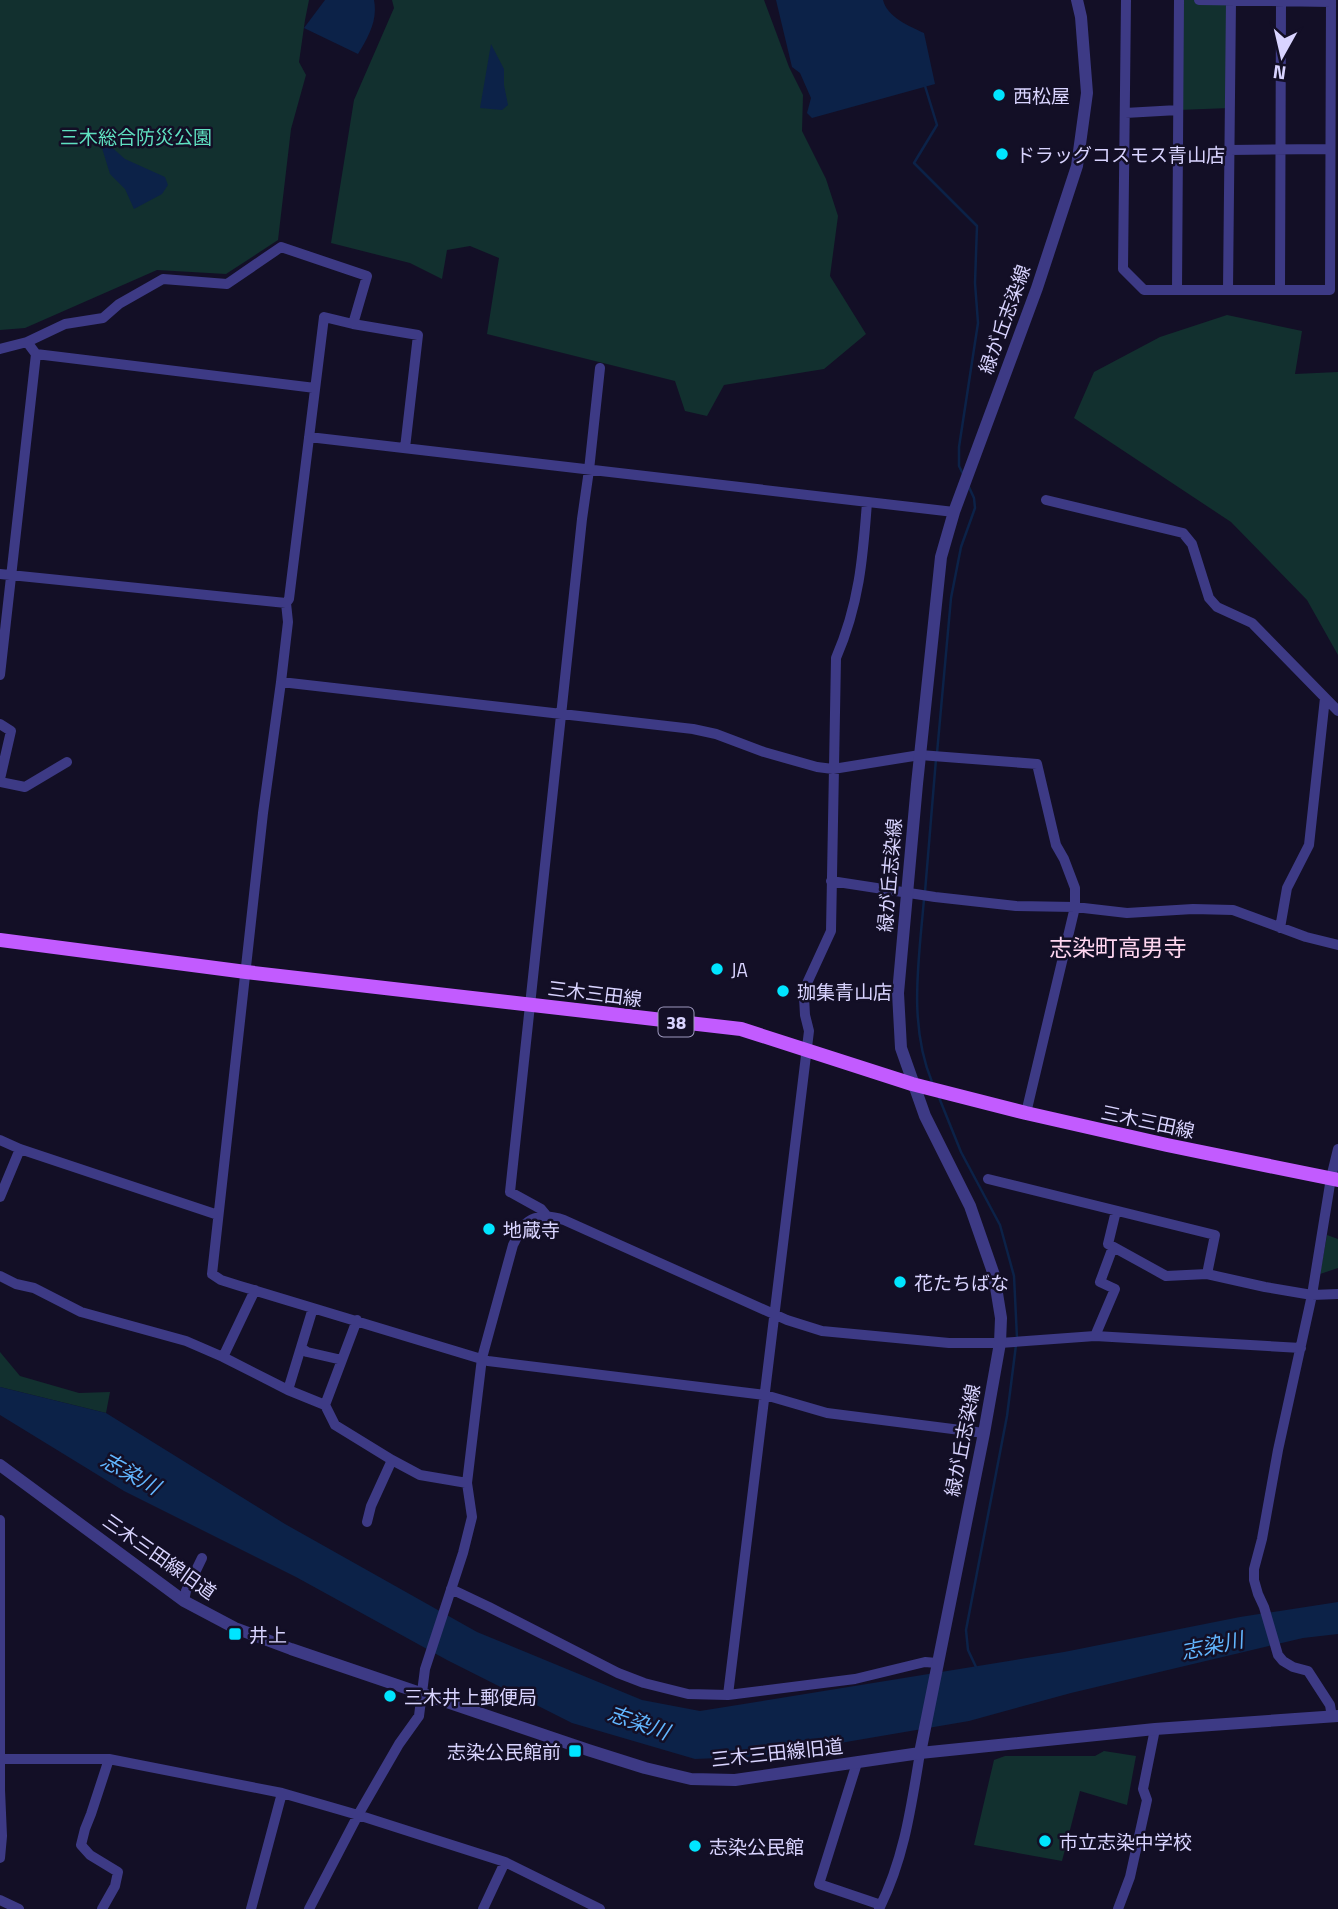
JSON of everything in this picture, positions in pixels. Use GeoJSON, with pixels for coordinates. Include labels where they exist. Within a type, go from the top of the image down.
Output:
{"type":"FeatureCollection","features":[{"type":"Feature","properties":{"kind":"main road","name":"三木三田線"},"geometry":{"type":"LineString","coordinates":[[0,940],[246,972],[741,1029],[912,1084],[1026,1113],[1334,1179]]}},
{"type":"Feature","properties":{"kind":"street","name":"緑が丘志染線"},"geometry":{"type":"LineString","coordinates":[[920,1753],[984,1433],[1000,1343],[1001,1318],[994,1275],[970,1206],[925,1116],[901,1048],[898,993],[907,892],[941,557],[954,512],[1037,288],[1077,166],[1087,93],[1081,17],[1077,0]]}},
{"type":"Feature","properties":{"kind":"street"},"geometry":{"type":"LineString","coordinates":[[1126,0],[1123,269],[1144,290],[1330,290],[1331,1],[1199,0]]}},
{"type":"Feature","properties":{"kind":"street"},"geometry":{"type":"LineString","coordinates":[[1177,290],[1179,0]]}},
{"type":"Feature","properties":{"kind":"street"},"geometry":{"type":"LineString","coordinates":[[1228,290],[1231,0]]}},
{"type":"Feature","properties":{"kind":"street"},"geometry":{"type":"LineString","coordinates":[[1280,290],[1282,1]]}},
{"type":"Feature","properties":{"kind":"street"},"geometry":{"type":"LineString","coordinates":[[1125,113],[1178,110]]}},
{"type":"Feature","properties":{"kind":"street"},"geometry":{"type":"LineString","coordinates":[[1229,150],[1330,149]]}},
{"type":"Feature","properties":{"kind":"street"},"geometry":{"type":"LineString","coordinates":[[0,349],[27,342],[65,324],[103,318],[119,304],[163,279],[227,284],[281,247],[367,276],[353,324]]}},
{"type":"Feature","properties":{"kind":"street"},"geometry":{"type":"LineString","coordinates":[[405,448],[418,335],[324,317],[289,599],[286,603],[288,622],[263,813],[212,1274],[221,1280],[488,1361],[765,1395],[827,1413],[984,1433]]}},
{"type":"Feature","properties":{"kind":"street"},"geometry":{"type":"LineString","coordinates":[[0,675],[36,354],[27,342]]}},
{"type":"Feature","properties":{"kind":"street"},"geometry":{"type":"LineString","coordinates":[[36,354],[315,388]]}},
{"type":"Feature","properties":{"kind":"street"},"geometry":{"type":"LineString","coordinates":[[600,368],[510,1192],[547,1215],[564,1220],[787,1320],[822,1331],[949,1343],[1000,1343],[1094,1336],[1301,1348]]}},
{"type":"Feature","properties":{"kind":"street"},"geometry":{"type":"LineString","coordinates":[[309,437],[954,512]]}},
{"type":"Feature","properties":{"kind":"street"},"geometry":{"type":"LineString","coordinates":[[1046,500],[1183,533],[1192,544],[1209,598],[1217,607],[1252,623],[1338,711]]}},
{"type":"Feature","properties":{"kind":"street"},"geometry":{"type":"LineString","coordinates":[[728,1695],[810,1031],[804,1015],[804,996],[831,931],[836,658],[849,629],[862,569],[867,502]]}},
{"type":"Feature","properties":{"kind":"street"},"geometry":{"type":"LineString","coordinates":[[0,574],[286,603]]}},
{"type":"Feature","properties":{"kind":"street"},"geometry":{"type":"LineString","coordinates":[[281,682],[693,729],[716,734],[764,752],[833,769],[920,755],[1037,764],[1056,845],[1074,888],[1075,907],[1026,1113]]}},
{"type":"Feature","properties":{"kind":"street"},"geometry":{"type":"LineString","coordinates":[[1280,928],[1287,888],[1309,845],[1325,698]]}},
{"type":"Feature","properties":{"kind":"street"},"geometry":{"type":"LineString","coordinates":[[0,724],[11,731],[0,781],[24,787],[67,762]]}},
{"type":"Feature","properties":{"kind":"street"},"geometry":{"type":"LineString","coordinates":[[831,881],[1016,906],[1075,907],[1127,913],[1194,909],[1233,910],[1306,937],[1338,945]]}},
{"type":"Feature","properties":{"kind":"street"},"geometry":{"type":"LineString","coordinates":[[0,1140],[218,1215]]}},
{"type":"Feature","properties":{"kind":"street"},"geometry":{"type":"LineString","coordinates":[[0,1197],[20,1149]]}},
{"type":"Feature","properties":{"kind":"street"},"geometry":{"type":"LineString","coordinates":[[1335,1716],[1308,1671],[1293,1667],[1278,1655],[1254,1580],[1254,1569],[1312,1295],[1338,1149]]}},
{"type":"Feature","properties":{"kind":"street"},"geometry":{"type":"LineString","coordinates":[[988,1179],[1215,1236],[1207,1274]]}},
{"type":"Feature","properties":{"kind":"street"},"geometry":{"type":"LineString","coordinates":[[1116,1211],[1108,1244],[1166,1276],[1207,1274],[1312,1295],[1338,1294]]}},
{"type":"Feature","properties":{"kind":"street"},"geometry":{"type":"LineString","coordinates":[[309,1909],[358,1815],[399,1744],[419,1716],[425,1669],[472,1517],[467,1483],[482,1358],[513,1245],[521,1228],[530,1221],[547,1215]]}},
{"type":"Feature","properties":{"kind":"street"},"geometry":{"type":"LineString","coordinates":[[1094,1336],[1115,1289],[1100,1282],[1113,1247]]}},
{"type":"Feature","properties":{"kind":"street"},"geometry":{"type":"LineString","coordinates":[[0,1276],[16,1284],[34,1288],[80,1312],[186,1341],[223,1357],[288,1390],[325,1405],[335,1425],[420,1475],[467,1483]]}},
{"type":"Feature","properties":{"kind":"street"},"geometry":{"type":"LineString","coordinates":[[223,1357],[255,1290]]}},
{"type":"Feature","properties":{"kind":"street"},"geometry":{"type":"LineString","coordinates":[[288,1390],[313,1308]]}},
{"type":"Feature","properties":{"kind":"street"},"geometry":{"type":"LineString","coordinates":[[325,1405],[358,1320]]}},
{"type":"Feature","properties":{"kind":"street"},"geometry":{"type":"LineString","coordinates":[[301,1348],[307,1352],[342,1360]]}},
{"type":"Feature","properties":{"kind":"street"},"geometry":{"type":"LineString","coordinates":[[367,1522],[371,1506],[392,1460]]}},
{"type":"Feature","properties":{"kind":"street","name":"三木三田線旧道"},"geometry":{"type":"LineString","coordinates":[[0,1465],[184,1601],[235,1628],[599,1753],[691,1779],[735,1780],[920,1753],[1155,1729],[1335,1716]]}},
{"type":"Feature","properties":{"kind":"street"},"geometry":{"type":"LineString","coordinates":[[0,1520],[0,1858]]}},
{"type":"Feature","properties":{"kind":"street"},"geometry":{"type":"LineString","coordinates":[[184,1601],[202,1558]]}},
{"type":"Feature","properties":{"kind":"street"},"geometry":{"type":"LineString","coordinates":[[451,1589],[618,1673],[644,1683],[688,1694],[728,1695],[855,1679],[925,1662],[937,1663]]}},
{"type":"Feature","properties":{"kind":"street"},"geometry":{"type":"LineString","coordinates":[[1118,1909],[1130,1877],[1147,1800],[1143,1789],[1155,1729]]}},
{"type":"Feature","properties":{"kind":"street"},"geometry":{"type":"LineString","coordinates":[[857,1763],[819,1884],[880,1907],[899,1863],[920,1753]]}},
{"type":"Feature","properties":{"kind":"street"},"geometry":{"type":"LineString","coordinates":[[1,1759],[109,1759],[282,1793],[505,1862],[600,1909]]}},
{"type":"Feature","properties":{"kind":"street"},"geometry":{"type":"LineString","coordinates":[[102,1909],[115,1886],[118,1872],[90,1855],[81,1845],[109,1759]]}},
{"type":"Feature","properties":{"kind":"street"},"geometry":{"type":"LineString","coordinates":[[251,1909],[282,1793]]}},
{"type":"Feature","properties":{"kind":"street"},"geometry":{"type":"LineString","coordinates":[[483,1909],[505,1862]]}},
{"type":"Feature","properties":{"kind":"street"},"geometry":{"type":"LineString","coordinates":[[0,1900],[19,1909]]}},
{"type":"Feature","properties":{"kind":"green space","name":"三木総合防災公園"},"geometry":{"type":"Polygon","coordinates":[[[0,0],[309,0],[299,62],[306,75],[291,129],[278,240],[226,274],[157,270],[25,328],[0,330],[0,0]]]}},
{"type":"Feature","properties":{"kind":"green space"},"geometry":{"type":"Polygon","coordinates":[[[392,0],[764,0],[789,67],[803,95],[802,131],[826,179],[838,216],[830,276],[866,334],[824,369],[724,385],[707,416],[685,411],[675,381],[487,334],[499,258],[470,246],[447,250],[442,279],[410,263],[331,243],[354,100],[394,8],[392,0]]]}},
{"type":"Feature","properties":{"kind":"green space"},"geometry":{"type":"Polygon","coordinates":[[[1179,0],[1231,0],[1230,108],[1178,110],[1179,0]]]}},
{"type":"Feature","properties":{"kind":"green space"},"geometry":{"type":"Polygon","coordinates":[[[1227,315],[1302,331],[1295,374],[1338,372],[1338,655],[1307,600],[1231,522],[1074,418],[1094,372],[1160,337],[1227,315]]]}},
{"type":"Feature","properties":{"kind":"green space"},"geometry":{"type":"Polygon","coordinates":[[[1327,1235],[1338,1239],[1338,1268],[1320,1274],[1327,1235]]]}},
{"type":"Feature","properties":{"kind":"green space"},"geometry":{"type":"Polygon","coordinates":[[[0,1352],[20,1376],[79,1393],[110,1392],[106,1413],[0,1387],[0,1352]]]}},
{"type":"Feature","properties":{"kind":"green space"},"geometry":{"type":"Polygon","coordinates":[[[1104,1751],[1136,1756],[1127,1805],[1080,1791],[1062,1861],[974,1845],[994,1760],[1005,1756],[1095,1756],[1104,1751]]]}},
{"type":"Feature","properties":{"kind":"water"},"geometry":{"type":"Polygon","coordinates":[[[325,0],[374,0],[373,22],[358,54],[304,28],[325,0]]]}},
{"type":"Feature","properties":{"kind":"water"},"geometry":{"type":"Polygon","coordinates":[[[776,0],[883,0],[894,16],[924,33],[935,84],[812,118],[807,113],[811,98],[800,73],[792,67],[776,0]]]}},
{"type":"Feature","properties":{"kind":"water"},"geometry":{"type":"Polygon","coordinates":[[[491,44],[504,69],[508,105],[502,110],[480,108],[491,44]]]}},
{"type":"Feature","properties":{"kind":"water"},"geometry":{"type":"Polygon","coordinates":[[[98,135],[125,159],[165,177],[168,185],[162,194],[134,209],[125,189],[110,174],[98,135]]]}},
{"type":"Feature","properties":{"kind":"water","name":"志染川"},"geometry":{"type":"Polygon","coordinates":[[[0,1387],[106,1413],[285,1524],[477,1632],[642,1700],[700,1711],[1064,1652],[1240,1617],[1338,1602],[1338,1634],[1303,1638],[1071,1693],[969,1721],[764,1756],[695,1759],[572,1723],[447,1660],[296,1577],[124,1491],[0,1415],[0,1387]]]}},
{"type":"Feature","properties":{"kind":"waterway"},"geometry":{"type":"LineString","coordinates":[[925,86],[937,125],[914,163],[977,226],[975,283],[978,323],[959,447],[959,466],[964,476]]}},
{"type":"Feature","properties":{"kind":"waterway"},"geometry":{"type":"LineString","coordinates":[[937,753],[951,598],[961,547],[975,508],[968,485]]}},
{"type":"Feature","properties":{"kind":"waterway"},"geometry":{"type":"LineString","coordinates":[[925,892],[936,759]]}},
{"type":"Feature","properties":{"kind":"waterway"},"geometry":{"type":"LineString","coordinates":[[924,899],[918,968],[918,1015],[920,1038],[932,1082]]}},
{"type":"Feature","properties":{"kind":"waterway"},"geometry":{"type":"LineString","coordinates":[[938,1095],[961,1152],[1000,1225],[1014,1276],[1017,1338]]}},
{"type":"Feature","properties":{"kind":"waterway"},"geometry":{"type":"LineString","coordinates":[[976,1667],[968,1650],[966,1630],[1007,1416],[1016,1345]]}},
{"type":"Feature","properties":{"kind":"place","name":"西松屋"},"geometry":{"type":"Point","coordinates":[999,95]}},
{"type":"Feature","properties":{"kind":"place","name":"ドラッグコスモス青山店"},"geometry":{"type":"Point","coordinates":[1002,154]}},
{"type":"Feature","properties":{"kind":"place","name":"JA"},"geometry":{"type":"Point","coordinates":[717,969]}},
{"type":"Feature","properties":{"kind":"place","name":"珈集青山店"},"geometry":{"type":"Point","coordinates":[783,991]}},
{"type":"Feature","properties":{"kind":"place","name":"地蔵寺"},"geometry":{"type":"Point","coordinates":[489,1229]}},
{"type":"Feature","properties":{"kind":"place","name":"花たちばな"},"geometry":{"type":"Point","coordinates":[900,1282]}},
{"type":"Feature","properties":{"kind":"place","name":"井上"},"geometry":{"type":"Point","coordinates":[235,1634]}},
{"type":"Feature","properties":{"kind":"place","name":"三木井上郵便局"},"geometry":{"type":"Point","coordinates":[390,1696]}},
{"type":"Feature","properties":{"kind":"place","name":"志染公民館前"},"geometry":{"type":"Point","coordinates":[575,1751]}},
{"type":"Feature","properties":{"kind":"place","name":"市立志染中学校"},"geometry":{"type":"Point","coordinates":[1045,1841]}},
{"type":"Feature","properties":{"kind":"place","name":"志染公民館"},"geometry":{"type":"Point","coordinates":[695,1846]}},
{"type":"Feature","properties":{"kind":"district","name":"志染町高男寺"},"geometry":{"type":"Point","coordinates":[1118,947]}}]}
